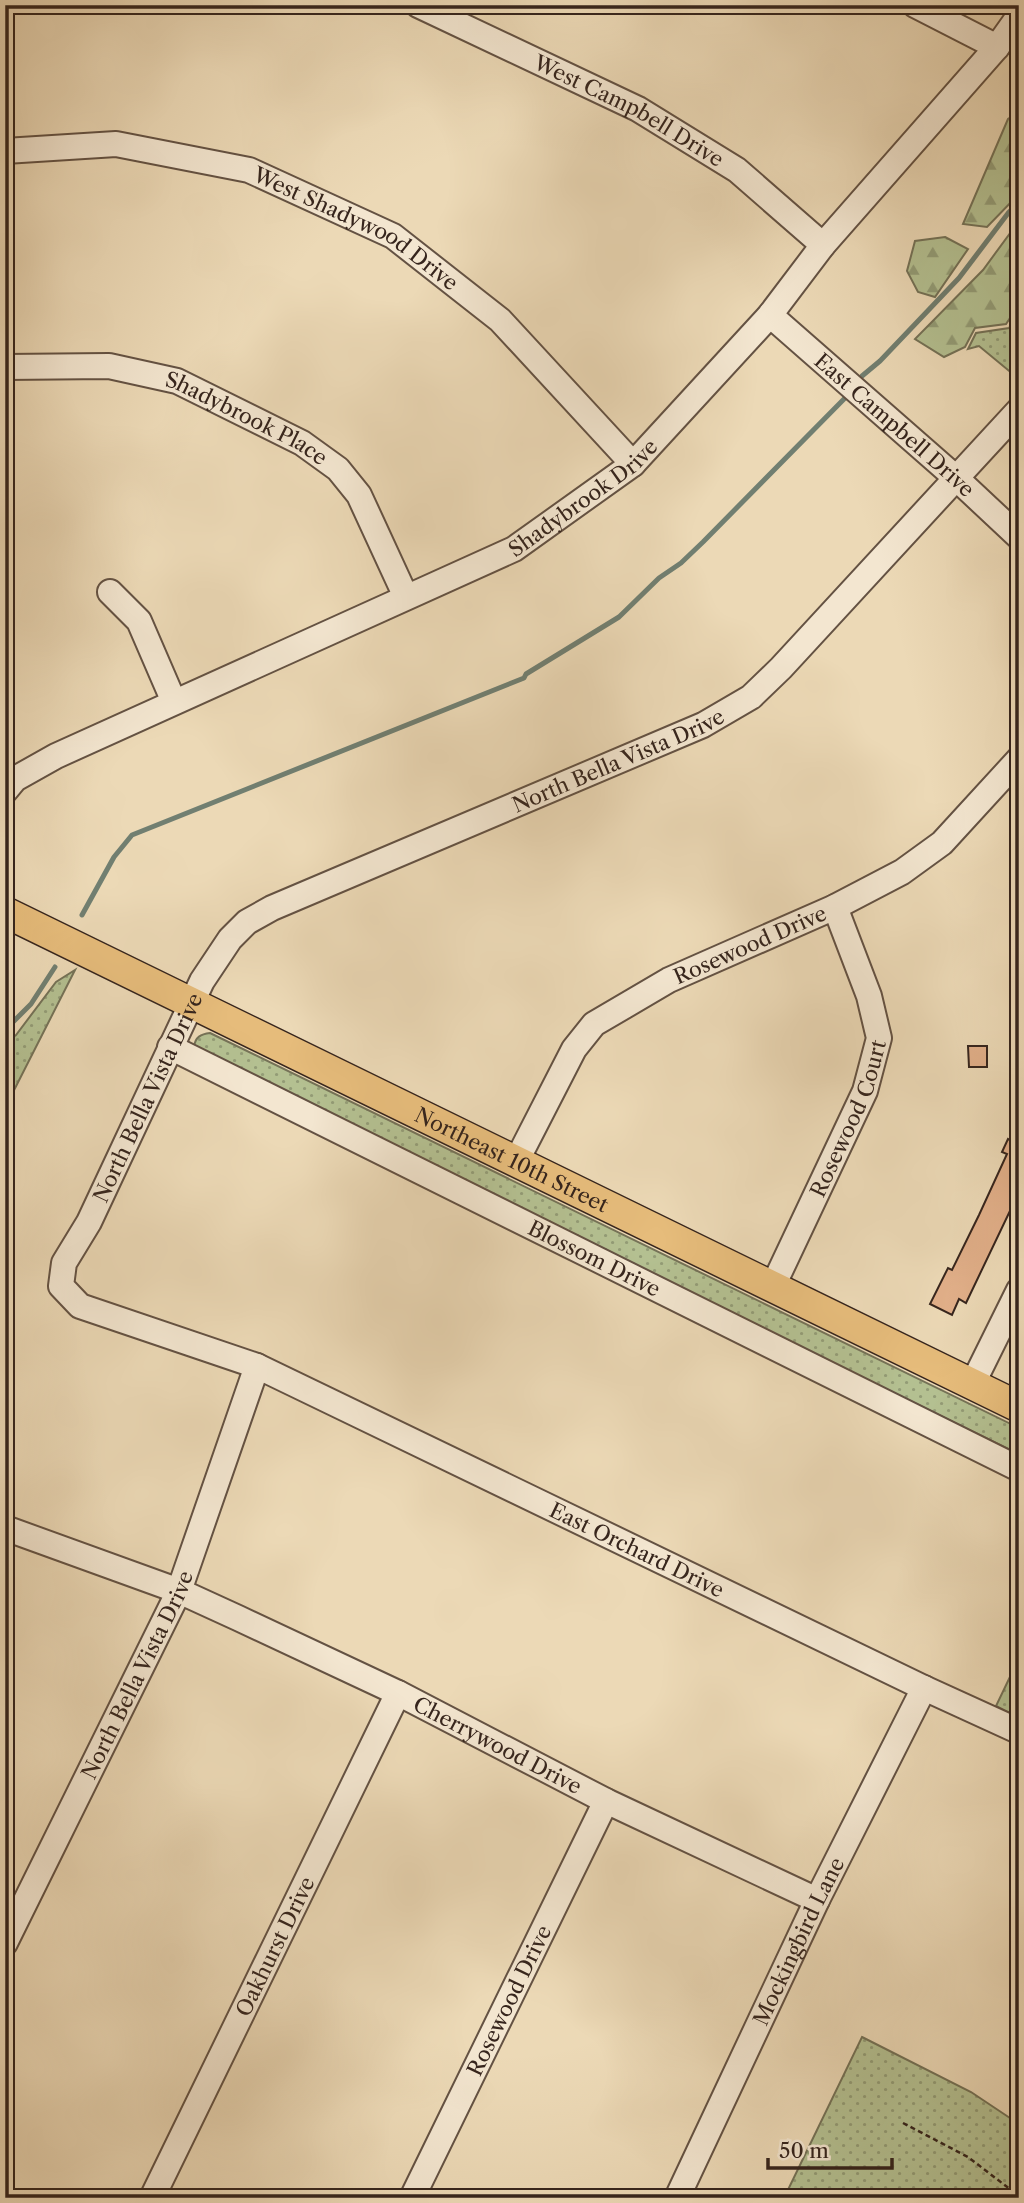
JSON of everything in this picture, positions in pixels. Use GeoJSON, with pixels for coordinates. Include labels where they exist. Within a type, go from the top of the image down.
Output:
{"type":"FeatureCollection","features":[{"type":"Feature","properties":{"kind":"main road","name":"Northeast 10th Street"},"geometry":{"type":"LineString","coordinates":[[5,912],[517,1160],[1019,1408]]}},
{"type":"Feature","properties":{"kind":"street","name":"West Campbell Drive"},"geometry":{"type":"LineString","coordinates":[[418,5],[638,109],[737,170],[823,245]]}},
{"type":"Feature","properties":{"kind":"street"},"geometry":{"type":"LineString","coordinates":[[915,5],[997,47]]}},
{"type":"Feature","properties":{"kind":"street","name":"Shadybrook Drive"},"geometry":{"type":"LineString","coordinates":[[5,791],[15,779],[56,756],[513,549],[633,464],[770,315],[823,245],[997,47],[1019,16]]}},
{"type":"Feature","properties":{"kind":"street","name":"West Shadywood Drive"},"geometry":{"type":"LineString","coordinates":[[5,151],[116,144],[249,170],[393,236],[500,320],[633,464]]}},
{"type":"Feature","properties":{"kind":"street","name":"East Campbell Drive"},"geometry":{"type":"LineString","coordinates":[[770,315],[956,478],[1019,537]]}},
{"type":"Feature","properties":{"kind":"street","name":"Shadybrook Place"},"geometry":{"type":"LineString","coordinates":[[5,367],[109,366],[166,378],[302,443],[338,469],[359,495],[406,597]]}},
{"type":"Feature","properties":{"kind":"street","name":"North Bella Vista Drive"},"geometry":{"type":"LineString","coordinates":[[5,1943],[179,1591],[257,1366],[80,1306],[61,1286],[64,1264],[89,1222],[170,1047],[215,960],[247,922],[272,908],[703,725],[751,697],[1019,410]]}},
{"type":"Feature","properties":{"kind":"street"},"geometry":{"type":"LineString","coordinates":[[110,592],[139,621],[174,702]]}},
{"type":"Feature","properties":{"kind":"street","name":"Rosewood Drive"},"geometry":{"type":"LineString","coordinates":[[517,1160],[574,1049],[594,1024],[669,980],[835,907],[902,873],[942,843],[1019,760]]}},
{"type":"Feature","properties":{"kind":"street","name":"Rosewood Court"},"geometry":{"type":"LineString","coordinates":[[773,1286],[865,1091],[879,1038],[869,996],[835,907]]}},
{"type":"Feature","properties":{"kind":"street","name":"Blossom Drive"},"geometry":{"type":"LineString","coordinates":[[170,1047],[1019,1469]]}},
{"type":"Feature","properties":{"kind":"street"},"geometry":{"type":"LineString","coordinates":[[972,1385],[1019,1290]]}},
{"type":"Feature","properties":{"kind":"street","name":"East Orchard Drive"},"geometry":{"type":"LineString","coordinates":[[257,1366],[1016,1730]]}},
{"type":"Feature","properties":{"kind":"street","name":"Cherrywood Drive"},"geometry":{"type":"LineString","coordinates":[[5,1528],[179,1591],[398,1693],[606,1801],[817,1900]]}},
{"type":"Feature","properties":{"kind":"street","name":"Mockingbird Lane"},"geometry":{"type":"LineString","coordinates":[[677,2198],[817,1900],[924,1688]]}},
{"type":"Feature","properties":{"kind":"street","name":"Oakhurst Drive"},"geometry":{"type":"LineString","coordinates":[[152,2198],[398,1693]]}},
{"type":"Feature","properties":{"kind":"street","name":"Rosewood Drive"},"geometry":{"type":"LineString","coordinates":[[412,2198],[606,1801]]}},
{"type":"Feature","properties":{"kind":"path"},"geometry":{"type":"LineString","coordinates":[[903,2123],[968,2157],[1015,2193]]}},
{"type":"Feature","properties":{"kind":"green space"},"geometry":{"type":"Polygon","coordinates":[[[1019,112],[1019,194],[987,227],[963,224],[1008,119],[1019,112]]]}},
{"type":"Feature","properties":{"kind":"green space"},"geometry":{"type":"Polygon","coordinates":[[[1019,221],[1019,305],[1006,324],[975,328],[965,347],[944,357],[915,339],[983,270],[1019,221]]]}},
{"type":"Feature","properties":{"kind":"green space"},"geometry":{"type":"Polygon","coordinates":[[[945,237],[968,249],[935,297],[918,292],[907,271],[915,241],[945,237]]]}},
{"type":"Feature","properties":{"kind":"green space"},"geometry":{"type":"Polygon","coordinates":[[[1019,312],[1019,379],[979,346],[968,349],[976,333],[1009,328],[1019,312]]]}},
{"type":"Feature","properties":{"kind":"green space"},"geometry":{"type":"Polygon","coordinates":[[[75,970],[5,1108],[5,1043],[16,1035],[56,982],[75,970]]]}},
{"type":"Feature","properties":{"kind":"green space"},"geometry":{"type":"Polygon","coordinates":[[[210,1033],[1019,1428],[1019,1454],[199,1054],[194,1047],[197,1038],[210,1033]]]}},
{"type":"Feature","properties":{"kind":"green space"},"geometry":{"type":"Polygon","coordinates":[[[1019,1658],[1019,1718],[996,1706],[1019,1658]]]}},
{"type":"Feature","properties":{"kind":"green space"},"geometry":{"type":"Polygon","coordinates":[[[862,2037],[971,2092],[1019,2124],[1019,2198],[784,2198],[862,2037]]]}},
{"type":"Feature","properties":{"kind":"building"},"geometry":{"type":"Polygon","coordinates":[[[968,1046],[987,1046],[987,1067],[969,1067],[968,1046]]]}},
{"type":"Feature","properties":{"kind":"building"},"geometry":{"type":"Polygon","coordinates":[[[1019,1130],[1019,1192],[966,1303],[959,1299],[952,1315],[930,1304],[948,1268],[952,1270],[979,1215],[1007,1154],[1002,1152],[1008,1139],[1013,1142],[1019,1130]]]}},
{"type":"Feature","properties":{"kind":"waterway"},"geometry":{"type":"LineString","coordinates":[[862,376],[880,361],[959,278],[1009,212],[1019,203]]}},
{"type":"Feature","properties":{"kind":"waterway"},"geometry":{"type":"LineString","coordinates":[[82,915],[114,857],[132,835],[524,678],[526,674],[619,617],[659,578],[681,563],[703,542],[846,397]]}},
{"type":"Feature","properties":{"kind":"waterway"},"geometry":{"type":"LineString","coordinates":[[5,1030],[31,1004],[55,967]]}}]}
